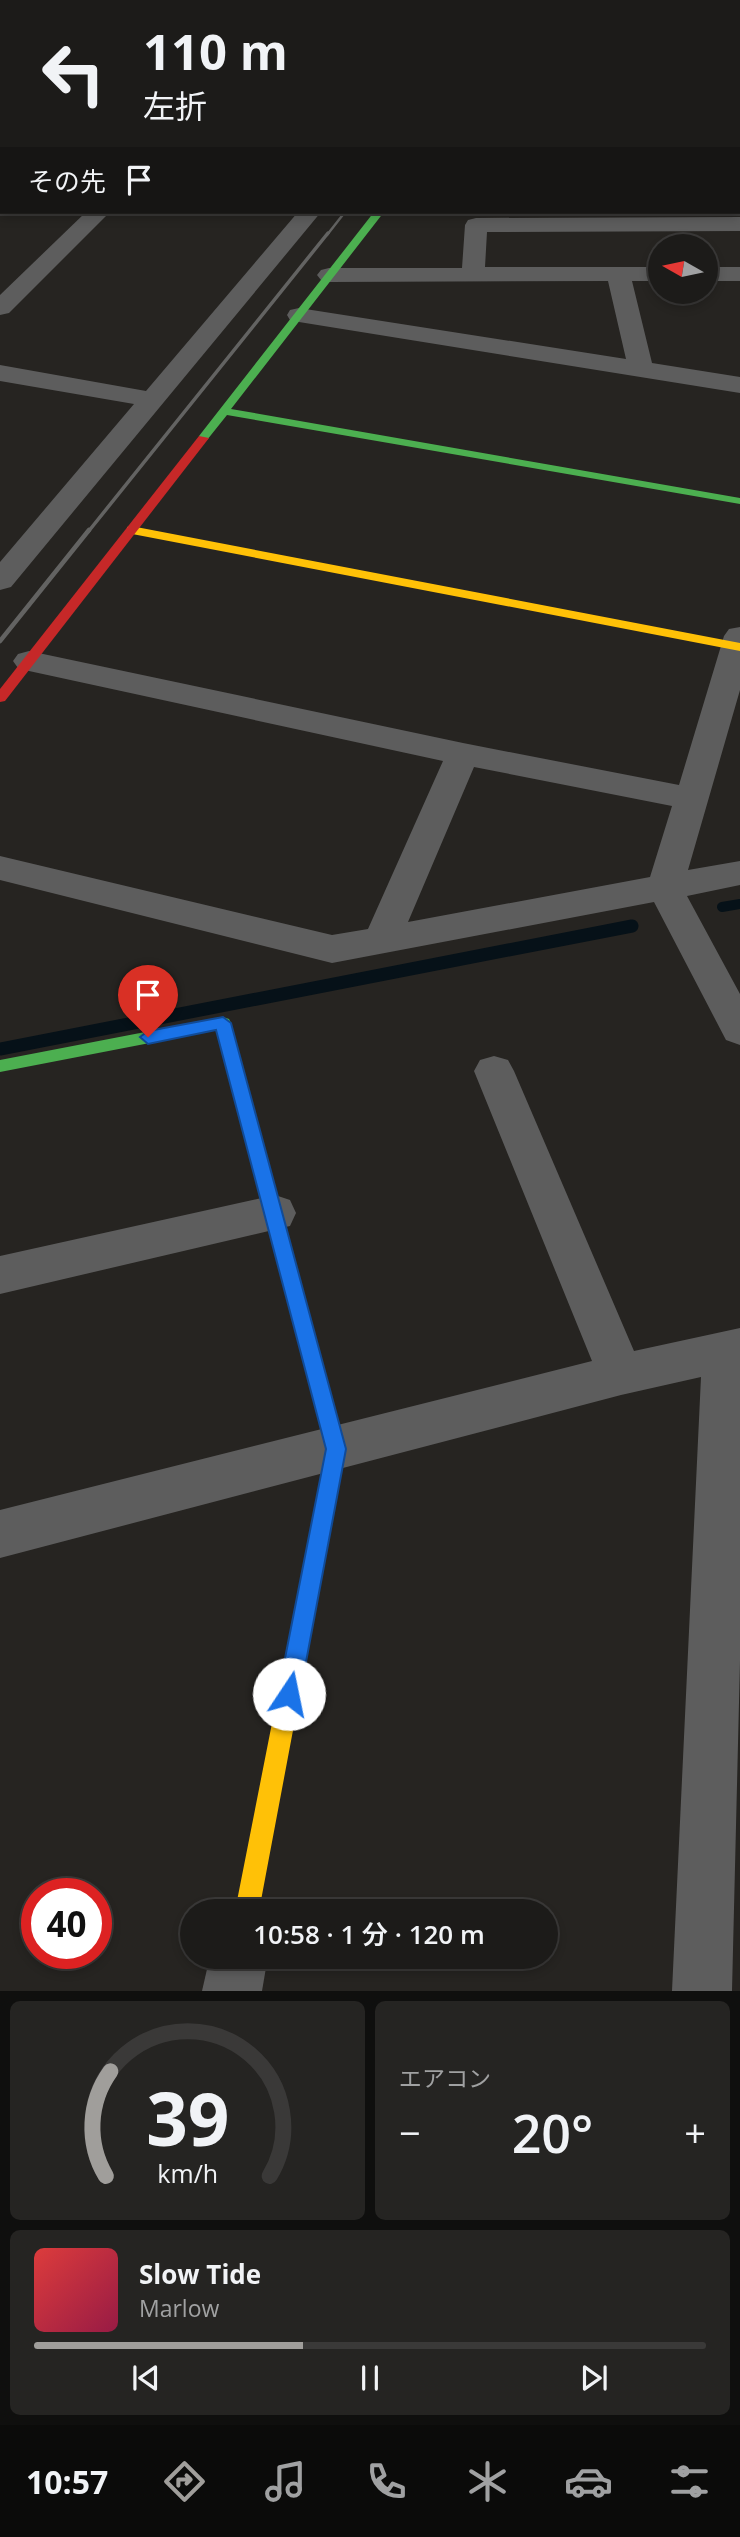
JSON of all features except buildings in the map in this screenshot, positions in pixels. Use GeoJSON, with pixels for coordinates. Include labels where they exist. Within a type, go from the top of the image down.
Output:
{"type":"FeatureCollection","features":[{"type":"Feature","properties":{"kind":"street"},"geometry":{"type":"LineString","coordinates":[[0,308],[97,214]]}},
{"type":"Feature","properties":{"kind":"street"},"geometry":{"type":"LineString","coordinates":[[0,581],[308,214]]}},
{"type":"Feature","properties":{"kind":"street"},"geometry":{"type":"LineString","coordinates":[[0,698],[377,214]]}},
{"type":"Feature","properties":{"kind":"street"},"geometry":{"type":"LineString","coordinates":[[473,275],[476,225],[740,224]]}},
{"type":"Feature","properties":{"kind":"street"},"geometry":{"type":"LineString","coordinates":[[618,274],[641,369]]}},
{"type":"Feature","properties":{"kind":"street"},"geometry":{"type":"LineString","coordinates":[[329,275],[648,274]]}},
{"type":"Feature","properties":{"kind":"street"},"geometry":{"type":"LineString","coordinates":[[718,274],[740,274]]}},
{"type":"Feature","properties":{"kind":"street"},"geometry":{"type":"LineString","coordinates":[[299,314],[740,385]]}},
{"type":"Feature","properties":{"kind":"street"},"geometry":{"type":"LineString","coordinates":[[0,373],[153,400]]}},
{"type":"Feature","properties":{"kind":"street"},"geometry":{"type":"LineString","coordinates":[[225,411],[740,501]]}},
{"type":"Feature","properties":{"kind":"street"},"geometry":{"type":"LineString","coordinates":[[131,530],[739,643],[665,888],[740,1030]]}},
{"type":"Feature","properties":{"kind":"street"},"geometry":{"type":"LineString","coordinates":[[29,661],[463,754],[692,799]]}},
{"type":"Feature","properties":{"kind":"street"},"geometry":{"type":"LineString","coordinates":[[382,940],[463,754]]}},
{"type":"Feature","properties":{"kind":"street"},"geometry":{"type":"LineString","coordinates":[[0,868],[332,949],[740,873]]}},
{"type":"Feature","properties":{"kind":"street"},"geometry":{"type":"LineString","coordinates":[[0,1066],[223,1023],[336,1449],[249,1899]]}},
{"type":"Feature","properties":{"kind":"street"},"geometry":{"type":"LineString","coordinates":[[494,1071],[621,1374]]}},
{"type":"Feature","properties":{"kind":"street"},"geometry":{"type":"LineString","coordinates":[[0,1275],[275,1213]]}},
{"type":"Feature","properties":{"kind":"street"},"geometry":{"type":"LineString","coordinates":[[0,1534],[621,1374],[733,1350],[730,1519],[702,1991]]}},
{"type":"Feature","properties":{"kind":"street"},"geometry":{"type":"LineString","coordinates":[[232,1991],[236,1969]]}},
{"type":"Feature","properties":{"kind":"waterway"},"geometry":{"type":"LineString","coordinates":[[722,907],[740,904]]}},
{"type":"Feature","properties":{"kind":"waterway"},"geometry":{"type":"LineString","coordinates":[[0,1049],[632,926]]}},
{"type":"Feature","properties":{"kind":"railway"},"geometry":{"type":"LineString","coordinates":[[327,235],[343,214]]}},
{"type":"Feature","properties":{"kind":"railway"},"geometry":{"type":"LineString","coordinates":[[88,532],[328,233]]}},
{"type":"Feature","properties":{"kind":"railway"},"geometry":{"type":"LineString","coordinates":[[0,641],[89,530]]}},
{"type":"Feature","properties":{"kind":"traffic: fast"},"geometry":{"type":"LineString","coordinates":[[203,438],[377,214]]}},
{"type":"Feature","properties":{"kind":"traffic: fast"},"geometry":{"type":"LineString","coordinates":[[225,411],[740,501]]}},
{"type":"Feature","properties":{"kind":"traffic: fast"},"geometry":{"type":"LineString","coordinates":[[0,1066],[223,1023],[301,1318]]}},
{"type":"Feature","properties":{"kind":"traffic: slow"},"geometry":{"type":"LineString","coordinates":[[131,530],[740,647]]}},
{"type":"Feature","properties":{"kind":"traffic: slow"},"geometry":{"type":"LineString","coordinates":[[249,1899],[336,1449],[301,1318]]}},
{"type":"Feature","properties":{"kind":"traffic: jam"},"geometry":{"type":"LineString","coordinates":[[0,698],[203,438]]}},
{"type":"Feature","properties":{"kind":"route"},"geometry":{"type":"LineString","coordinates":[[148,1037],[223,1023],[336,1449],[289,1694]]}}]}
